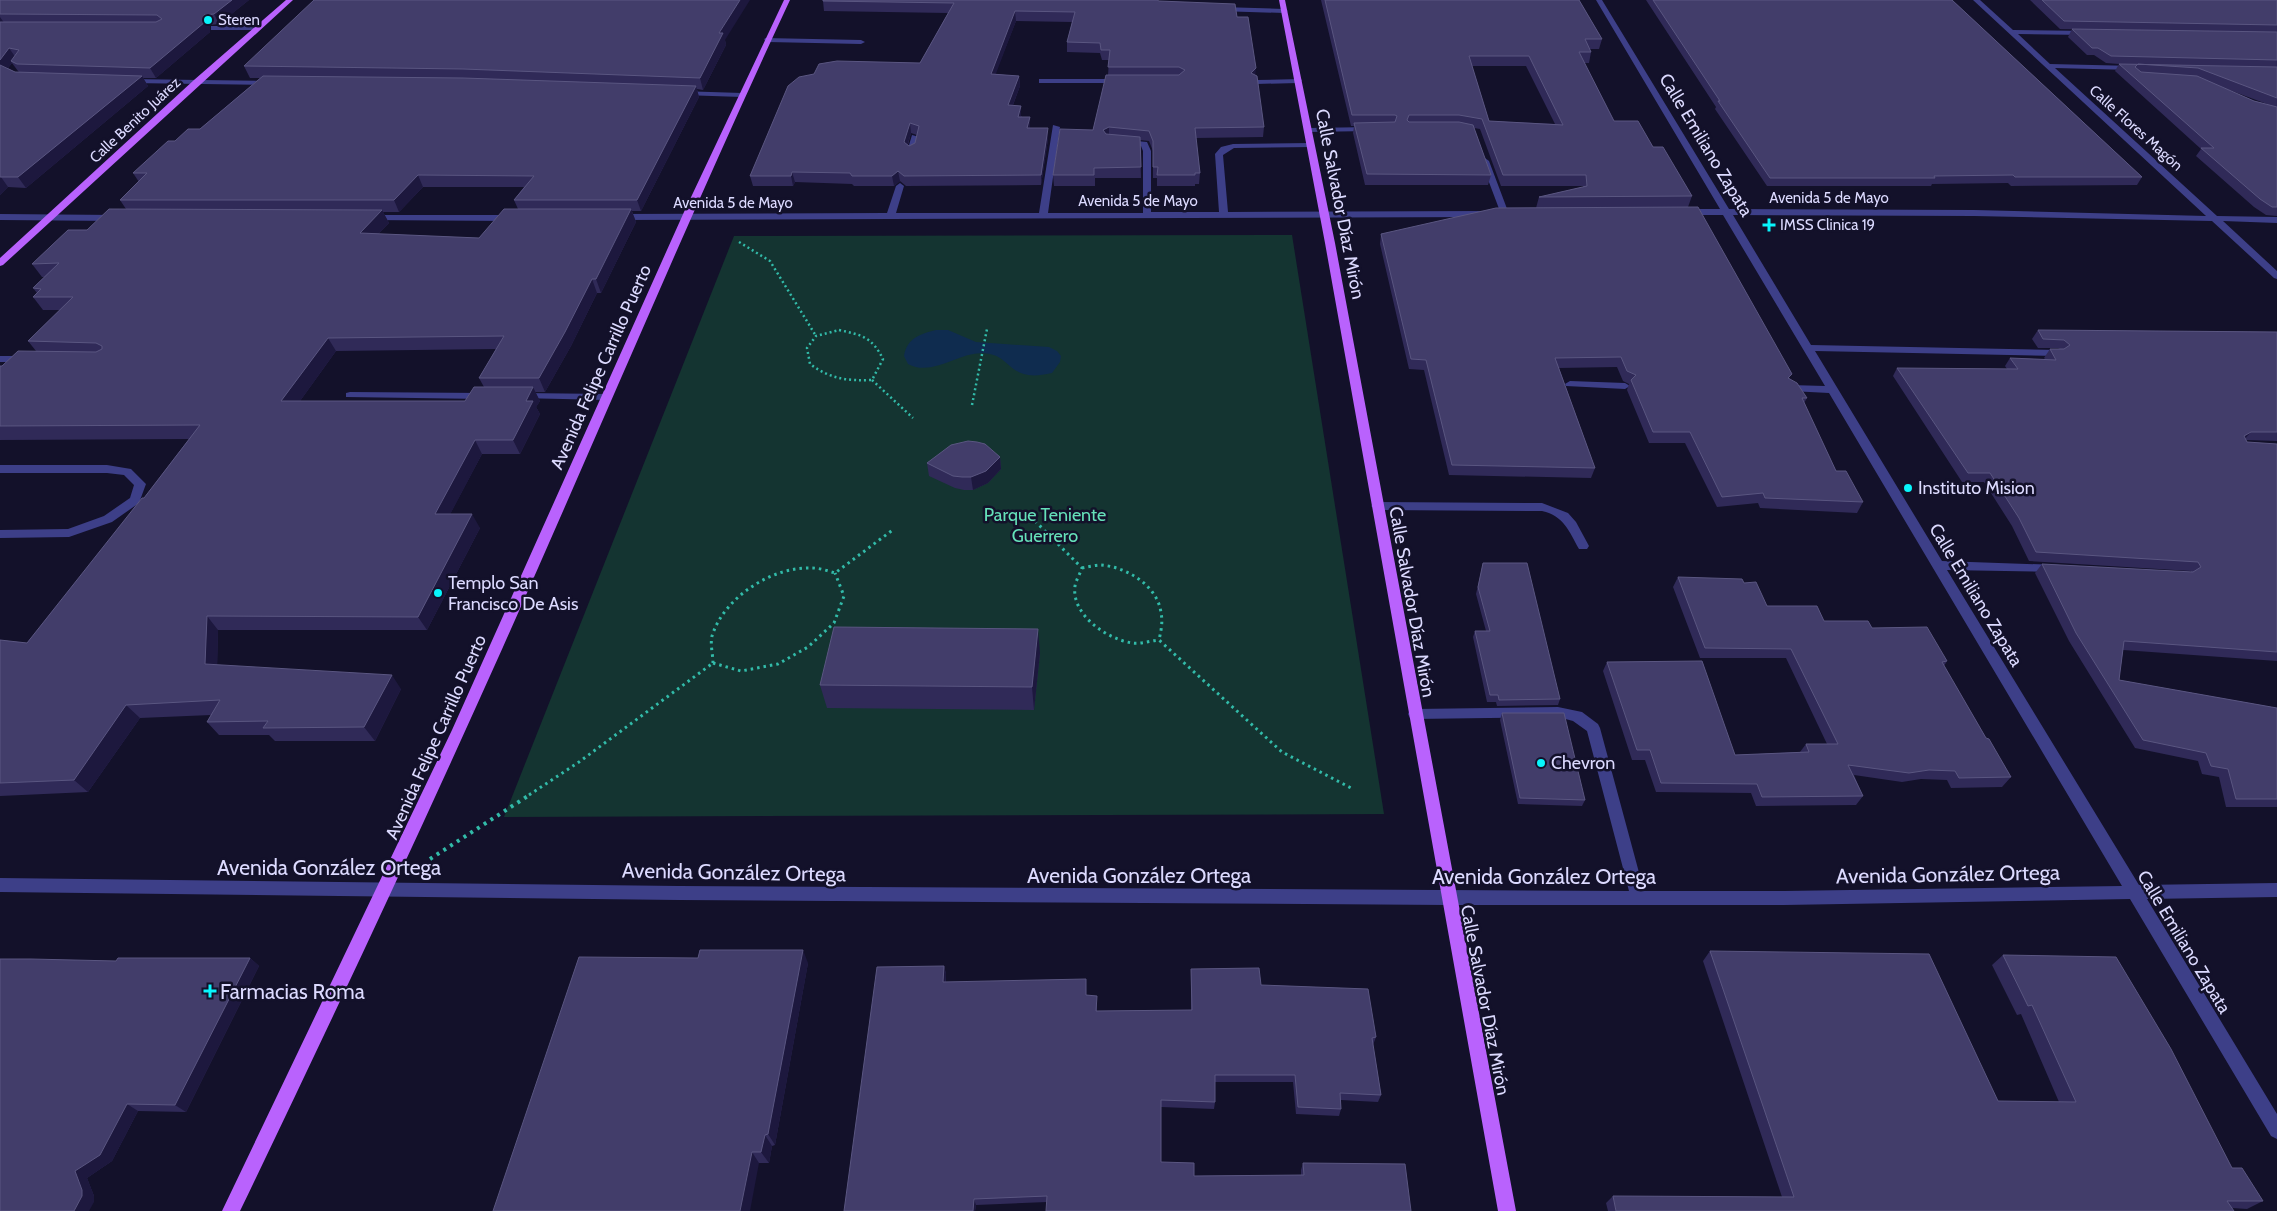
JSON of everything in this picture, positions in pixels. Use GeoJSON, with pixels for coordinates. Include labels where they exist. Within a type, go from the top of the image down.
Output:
{"type":"FeatureCollection","features":[{"type":"Feature","properties":{"kind":"main road","name":"Calle Benito Juárez"},"geometry":{"type":"LineString","coordinates":[[0,263],[197,82],[290,0]]}},
{"type":"Feature","properties":{"kind":"main road","name":"Avenida Felipe Carrillo Puerto"},"geometry":{"type":"LineString","coordinates":[[231,1211],[386,888],[531,570],[686,216],[787,0]]}},
{"type":"Feature","properties":{"kind":"main road","name":"Calle Salvador Díaz Mirón"},"geometry":{"type":"LineString","coordinates":[[1283,5],[1311,144],[1507,1211]]}},
{"type":"Feature","properties":{"kind":"street","name":"Calle Emiliano Zapata"},"geometry":{"type":"LineString","coordinates":[[1599,0],[2277,1130]]}},
{"type":"Feature","properties":{"kind":"street","name":"Calle Flores Magón"},"geometry":{"type":"LineString","coordinates":[[1976,0],[2277,276]]}},
{"type":"Feature","properties":{"kind":"street"},"geometry":{"type":"LineString","coordinates":[[1217,9],[1283,5]]}},
{"type":"Feature","properties":{"kind":"street"},"geometry":{"type":"LineString","coordinates":[[214,28],[258,28]]}},
{"type":"Feature","properties":{"kind":"street"},"geometry":{"type":"LineString","coordinates":[[2011,32],[2099,34]]}},
{"type":"Feature","properties":{"kind":"street"},"geometry":{"type":"LineString","coordinates":[[768,40],[861,42]]}},
{"type":"Feature","properties":{"kind":"street"},"geometry":{"type":"LineString","coordinates":[[2047,66],[2142,68]]}},
{"type":"Feature","properties":{"kind":"street"},"geometry":{"type":"LineString","coordinates":[[2057,74],[2136,76]]}},
{"type":"Feature","properties":{"kind":"street"},"geometry":{"type":"LineString","coordinates":[[121,81],[284,83]]}},
{"type":"Feature","properties":{"kind":"street"},"geometry":{"type":"LineString","coordinates":[[1042,81],[1130,81]]}},
{"type":"Feature","properties":{"kind":"street"},"geometry":{"type":"LineString","coordinates":[[1256,82],[1298,81]]}},
{"type":"Feature","properties":{"kind":"street"},"geometry":{"type":"LineString","coordinates":[[674,92],[742,95]]}},
{"type":"Feature","properties":{"kind":"street"},"geometry":{"type":"LineString","coordinates":[[1044,215],[1056,127]]}},
{"type":"Feature","properties":{"kind":"street"},"geometry":{"type":"LineString","coordinates":[[1308,130],[1381,129]]}},
{"type":"Feature","properties":{"kind":"street"},"geometry":{"type":"LineString","coordinates":[[911,152],[915,137]]}},
{"type":"Feature","properties":{"kind":"street"},"geometry":{"type":"LineString","coordinates":[[1116,142],[1144,144],[1147,151],[1147,215]]}},
{"type":"Feature","properties":{"kind":"street"},"geometry":{"type":"LineString","coordinates":[[1224,214],[1219,154],[1224,149],[1233,146],[1311,144]]}},
{"type":"Feature","properties":{"kind":"street"},"geometry":{"type":"LineString","coordinates":[[1481,151],[1505,214]]}},
{"type":"Feature","properties":{"kind":"street"},"geometry":{"type":"LineString","coordinates":[[891,216],[900,186]]}},
{"type":"Feature","properties":{"kind":"street","name":"Avenida 5 de Mayo"},"geometry":{"type":"LineString","coordinates":[[1676,212],[1974,213],[2277,220]]}},
{"type":"Feature","properties":{"kind":"street","name":"Avenida 5 de Mayo"},"geometry":{"type":"LineString","coordinates":[[609,217],[1517,214]]}},
{"type":"Feature","properties":{"kind":"street"},"geometry":{"type":"LineString","coordinates":[[0,217],[130,218]]}},
{"type":"Feature","properties":{"kind":"street"},"geometry":{"type":"LineString","coordinates":[[356,218],[522,218]]}},
{"type":"Feature","properties":{"kind":"street"},"geometry":{"type":"LineString","coordinates":[[1807,348],[2058,352]]}},
{"type":"Feature","properties":{"kind":"street"},"geometry":{"type":"LineString","coordinates":[[0,359],[38,360]]}},
{"type":"Feature","properties":{"kind":"street"},"geometry":{"type":"LineString","coordinates":[[1570,384],[1625,386]]}},
{"type":"Feature","properties":{"kind":"street"},"geometry":{"type":"LineString","coordinates":[[1790,388],[1832,390]]}},
{"type":"Feature","properties":{"kind":"street"},"geometry":{"type":"LineString","coordinates":[[350,395],[494,396]]}},
{"type":"Feature","properties":{"kind":"street"},"geometry":{"type":"LineString","coordinates":[[514,396],[607,397]]}},
{"type":"Feature","properties":{"kind":"street"},"geometry":{"type":"LineString","coordinates":[[0,469],[107,469],[126,472],[140,484],[135,500],[108,519],[69,533],[0,534]]}},
{"type":"Feature","properties":{"kind":"street"},"geometry":{"type":"LineString","coordinates":[[1377,506],[1542,508],[1556,510],[1567,516],[1583,546]]}},
{"type":"Feature","properties":{"kind":"street"},"geometry":{"type":"LineString","coordinates":[[1938,565],[2066,568]]}},
{"type":"Feature","properties":{"kind":"street"},"geometry":{"type":"LineString","coordinates":[[1415,714],[1558,712],[1578,716],[1592,728],[1638,898]]}},
{"type":"Feature","properties":{"kind":"street","name":"Avenida González Ortega"},"geometry":{"type":"LineString","coordinates":[[0,884],[58,887],[386,888],[1066,896],[1448,898],[1794,898],[2277,890]]}},
{"type":"Feature","properties":{"kind":"path"},"geometry":{"type":"LineString","coordinates":[[739,242],[770,261],[816,336]]}},
{"type":"Feature","properties":{"kind":"path"},"geometry":{"type":"LineString","coordinates":[[972,406],[987,329]]}},
{"type":"Feature","properties":{"kind":"path"},"geometry":{"type":"LineString","coordinates":[[872,380],[883,358],[876,345],[862,335],[838,330],[816,336],[807,348],[810,364],[825,376],[846,381],[872,380],[914,418]]}},
{"type":"Feature","properties":{"kind":"path"},"geometry":{"type":"LineString","coordinates":[[1036,521],[1082,568]]}},
{"type":"Feature","properties":{"kind":"path"},"geometry":{"type":"LineString","coordinates":[[713,663],[711,638],[725,609],[752,586],[785,572],[811,568],[835,573],[894,529]]}},
{"type":"Feature","properties":{"kind":"path"},"geometry":{"type":"LineString","coordinates":[[1082,568],[1104,565],[1135,577],[1151,588],[1160,601],[1164,623],[1159,640]]}},
{"type":"Feature","properties":{"kind":"path"},"geometry":{"type":"LineString","coordinates":[[1082,568],[1075,588],[1076,603],[1092,624],[1112,637],[1133,643],[1159,640],[1282,752],[1353,789]]}},
{"type":"Feature","properties":{"kind":"path"},"geometry":{"type":"LineString","coordinates":[[713,663],[741,671],[778,664],[808,647],[834,623],[844,596],[835,573]]}},
{"type":"Feature","properties":{"kind":"path"},"geometry":{"type":"LineString","coordinates":[[427,862],[579,762],[713,663]]}},
{"type":"Feature","properties":{"kind":"green space","name":"Parque Teniente Guerrero"},"geometry":{"type":"Polygon","coordinates":[[[1292,235],[1384,814],[504,817],[734,236],[1292,235]]]}},
{"type":"Feature","properties":{"kind":"water"},"geometry":{"type":"Polygon","coordinates":[[[936,330],[948,330],[976,342],[1049,347],[1057,351],[1061,356],[1060,362],[1052,373],[1037,375],[1026,375],[1018,372],[1000,358],[982,353],[926,368],[908,364],[904,356],[911,341],[920,335],[936,330]]]}},
{"type":"Feature","properties":{"kind":"building"},"geometry":{"type":"Polygon","coordinates":[[[0,0],[232,0],[214,14],[204,15],[205,22],[150,68],[17,64],[11,61],[19,50],[9,48],[0,60],[0,22],[156,22],[162,19],[157,15],[0,14],[0,0]]]}},
{"type":"Feature","properties":{"kind":"building"},"geometry":{"type":"Polygon","coordinates":[[[314,0],[740,0],[719,33],[723,33],[700,78],[463,69],[244,66],[314,0]]]}},
{"type":"Feature","properties":{"kind":"building"},"geometry":{"type":"Polygon","coordinates":[[[1157,0],[1235,4],[1237,17],[1248,17],[1256,68],[1251,73],[1257,76],[1264,127],[1195,128],[1200,173],[1195,173],[1195,175],[1157,175],[1158,167],[1153,167],[1153,141],[1149,131],[1109,127],[1103,130],[1106,134],[1140,137],[1141,167],[1094,168],[1094,175],[1053,175],[1060,129],[1093,130],[1106,75],[1179,75],[1185,70],[1179,67],[1108,67],[1110,50],[1101,50],[1100,43],[1067,42],[1075,12],[1015,11],[991,74],[1019,76],[1008,105],[1021,106],[1018,117],[1030,117],[1027,128],[1048,128],[1041,175],[904,176],[898,171],[892,176],[852,176],[850,173],[792,172],[791,176],[750,176],[788,86],[799,77],[814,74],[819,64],[837,61],[920,63],[954,3],[823,1],[1157,0]],[[910,123],[904,142],[909,146],[915,143],[919,126],[910,123]]]}},
{"type":"Feature","properties":{"kind":"building"},"geometry":{"type":"Polygon","coordinates":[[[1325,0],[1579,0],[1602,39],[1585,39],[1591,52],[1579,52],[1614,121],[1638,121],[1653,147],[1663,147],[1692,196],[1539,197],[1587,186],[1586,175],[1503,175],[1482,119],[1459,115],[1409,115],[1407,120],[1409,122],[1459,122],[1473,125],[1491,175],[1367,174],[1354,123],[1395,122],[1397,116],[1352,115],[1325,0]],[[1469,56],[1489,121],[1563,125],[1529,56],[1469,56]]]}},
{"type":"Feature","properties":{"kind":"building"},"geometry":{"type":"Polygon","coordinates":[[[1653,0],[1952,0],[2142,177],[2015,177],[2013,175],[1934,176],[1935,178],[1770,178],[1653,0]]]}},
{"type":"Feature","properties":{"kind":"building"},"geometry":{"type":"Polygon","coordinates":[[[2042,0],[2277,0],[2277,25],[2064,21],[2042,0]]]}},
{"type":"Feature","properties":{"kind":"building"},"geometry":{"type":"Polygon","coordinates":[[[2072,29],[2277,32],[2277,60],[2111,56],[2098,48],[2092,48],[2072,29]]]}},
{"type":"Feature","properties":{"kind":"building"},"geometry":{"type":"Polygon","coordinates":[[[2119,64],[2138,64],[2135,67],[2141,72],[2197,76],[2254,101],[2277,107],[2277,207],[2272,207],[2260,199],[2201,148],[2214,148],[2119,64]]]}},
{"type":"Feature","properties":{"kind":"building"},"geometry":{"type":"Polygon","coordinates":[[[0,65],[15,72],[142,76],[18,177],[0,177],[0,65]]]}},
{"type":"Feature","properties":{"kind":"building"},"geometry":{"type":"Polygon","coordinates":[[[2146,65],[2277,67],[2277,98],[2198,68],[2146,65]]]}},
{"type":"Feature","properties":{"kind":"building"},"geometry":{"type":"Polygon","coordinates":[[[263,76],[463,78],[696,86],[637,200],[514,200],[534,176],[418,175],[394,200],[120,200],[147,173],[133,173],[168,141],[175,141],[188,129],[200,129],[263,76]]]}},
{"type":"Feature","properties":{"kind":"building"},"geometry":{"type":"Polygon","coordinates":[[[1698,207],[1792,374],[1788,378],[1797,383],[1807,398],[1802,398],[1836,471],[1846,471],[1863,502],[1765,498],[1763,493],[1722,497],[1690,432],[1653,432],[1631,380],[1636,375],[1627,371],[1621,357],[1555,358],[1595,468],[1452,465],[1426,360],[1411,359],[1381,234],[1496,208],[1698,207]]]}},
{"type":"Feature","properties":{"kind":"building"},"geometry":{"type":"Polygon","coordinates":[[[109,209],[382,210],[360,233],[479,238],[504,209],[631,209],[596,279],[592,279],[539,378],[479,378],[504,336],[328,338],[281,401],[465,401],[474,387],[533,387],[526,401],[533,401],[513,440],[475,440],[435,514],[472,514],[418,617],[207,616],[205,664],[392,675],[364,727],[263,728],[268,721],[207,722],[220,700],[126,705],[74,780],[0,783],[0,640],[27,643],[142,498],[144,498],[200,425],[0,426],[0,366],[18,351],[96,352],[102,349],[102,346],[96,343],[28,341],[73,297],[33,297],[41,289],[33,288],[59,263],[32,264],[68,230],[87,230],[109,209]]]}},
{"type":"Feature","properties":{"kind":"building"},"geometry":{"type":"Polygon","coordinates":[[[2038,330],[2277,332],[2277,432],[2251,432],[2244,436],[2247,442],[2277,444],[2277,652],[2124,641],[2119,680],[2277,708],[2277,799],[2236,799],[2228,769],[2211,766],[2206,753],[2143,740],[2076,633],[2042,564],[2193,572],[2201,567],[2198,562],[2036,552],[2019,518],[1990,473],[1968,473],[1897,368],[2018,369],[2010,358],[2056,360],[2050,349],[2064,349],[2070,345],[2064,340],[2043,339],[2038,330]]]}},
{"type":"Feature","properties":{"kind":"building"},"geometry":{"type":"Polygon","coordinates":[[[968,441],[985,444],[1000,457],[986,471],[971,477],[953,476],[927,463],[951,445],[968,441]]]}},
{"type":"Feature","properties":{"kind":"building"},"geometry":{"type":"Polygon","coordinates":[[[1483,563],[1527,563],[1560,699],[1499,700],[1498,695],[1490,695],[1475,631],[1490,631],[1478,587],[1483,563]]]}},
{"type":"Feature","properties":{"kind":"building"},"geometry":{"type":"Polygon","coordinates":[[[1678,577],[1742,579],[1744,583],[1756,582],[1767,606],[1817,606],[1824,621],[1868,621],[1872,628],[1927,627],[1947,661],[1942,662],[2011,777],[1959,778],[1955,771],[1929,770],[1909,773],[1848,765],[1863,796],[1762,797],[1757,784],[1661,783],[1650,750],[1637,750],[1607,662],[1702,661],[1735,755],[1809,752],[1806,744],[1838,744],[1791,649],[1705,648],[1678,577]]]}},
{"type":"Feature","properties":{"kind":"building"},"geometry":{"type":"Polygon","coordinates":[[[834,627],[1038,629],[1032,687],[820,685],[834,627]]]}},
{"type":"Feature","properties":{"kind":"building","name":"Chevron"},"geometry":{"type":"Polygon","coordinates":[[[1502,713],[1564,713],[1585,800],[1520,798],[1502,713]]]}},
{"type":"Feature","properties":{"kind":"building"},"geometry":{"type":"Polygon","coordinates":[[[700,950],[803,950],[768,1134],[765,1135],[761,1152],[752,1152],[740,1211],[493,1211],[579,957],[698,958],[700,950]]]}},
{"type":"Feature","properties":{"kind":"building"},"geometry":{"type":"Polygon","coordinates":[[[1710,951],[1929,954],[1998,1101],[2076,1102],[2032,1005],[2028,1006],[2003,955],[2116,957],[2171,1049],[2232,1168],[2242,1168],[2263,1201],[2227,1201],[2234,1211],[1616,1211],[1613,1196],[1794,1197],[1710,951]]]}},
{"type":"Feature","properties":{"kind":"building"},"geometry":{"type":"Polygon","coordinates":[[[118,958],[250,958],[175,1105],[127,1104],[100,1155],[75,1171],[82,1190],[82,1196],[74,1211],[0,1211],[0,959],[116,961],[118,958]]]}},
{"type":"Feature","properties":{"kind":"building"},"geometry":{"type":"Polygon","coordinates":[[[944,966],[943,982],[1086,979],[1086,995],[1097,996],[1096,1011],[1192,1010],[1191,969],[1259,968],[1261,985],[1368,989],[1376,1037],[1372,1038],[1381,1095],[1340,1093],[1341,1109],[1298,1107],[1295,1075],[1215,1075],[1215,1102],[1161,1100],[1161,1162],[1194,1163],[1194,1176],[1304,1175],[1303,1163],[1405,1164],[1411,1211],[1046,1211],[1047,1196],[974,1199],[973,1211],[844,1211],[877,967],[944,966]]]}},
{"type":"Feature","properties":{"kind":"place","name":"Steren"},"geometry":{"type":"Point","coordinates":[208,20]}},
{"type":"Feature","properties":{"kind":"place","name":"IMSS Clinica 19"},"geometry":{"type":"Point","coordinates":[1769,225]}},
{"type":"Feature","properties":{"kind":"place","name":"Instituto Mision"},"geometry":{"type":"Point","coordinates":[1908,488]}},
{"type":"Feature","properties":{"kind":"place","name":"Templo San Francisco De Asis"},"geometry":{"type":"Point","coordinates":[438,593]}},
{"type":"Feature","properties":{"kind":"place","name":"Chevron"},"geometry":{"type":"Point","coordinates":[1541,763]}},
{"type":"Feature","properties":{"kind":"place","name":"Farmacias Roma"},"geometry":{"type":"Point","coordinates":[210,991]}}]}
